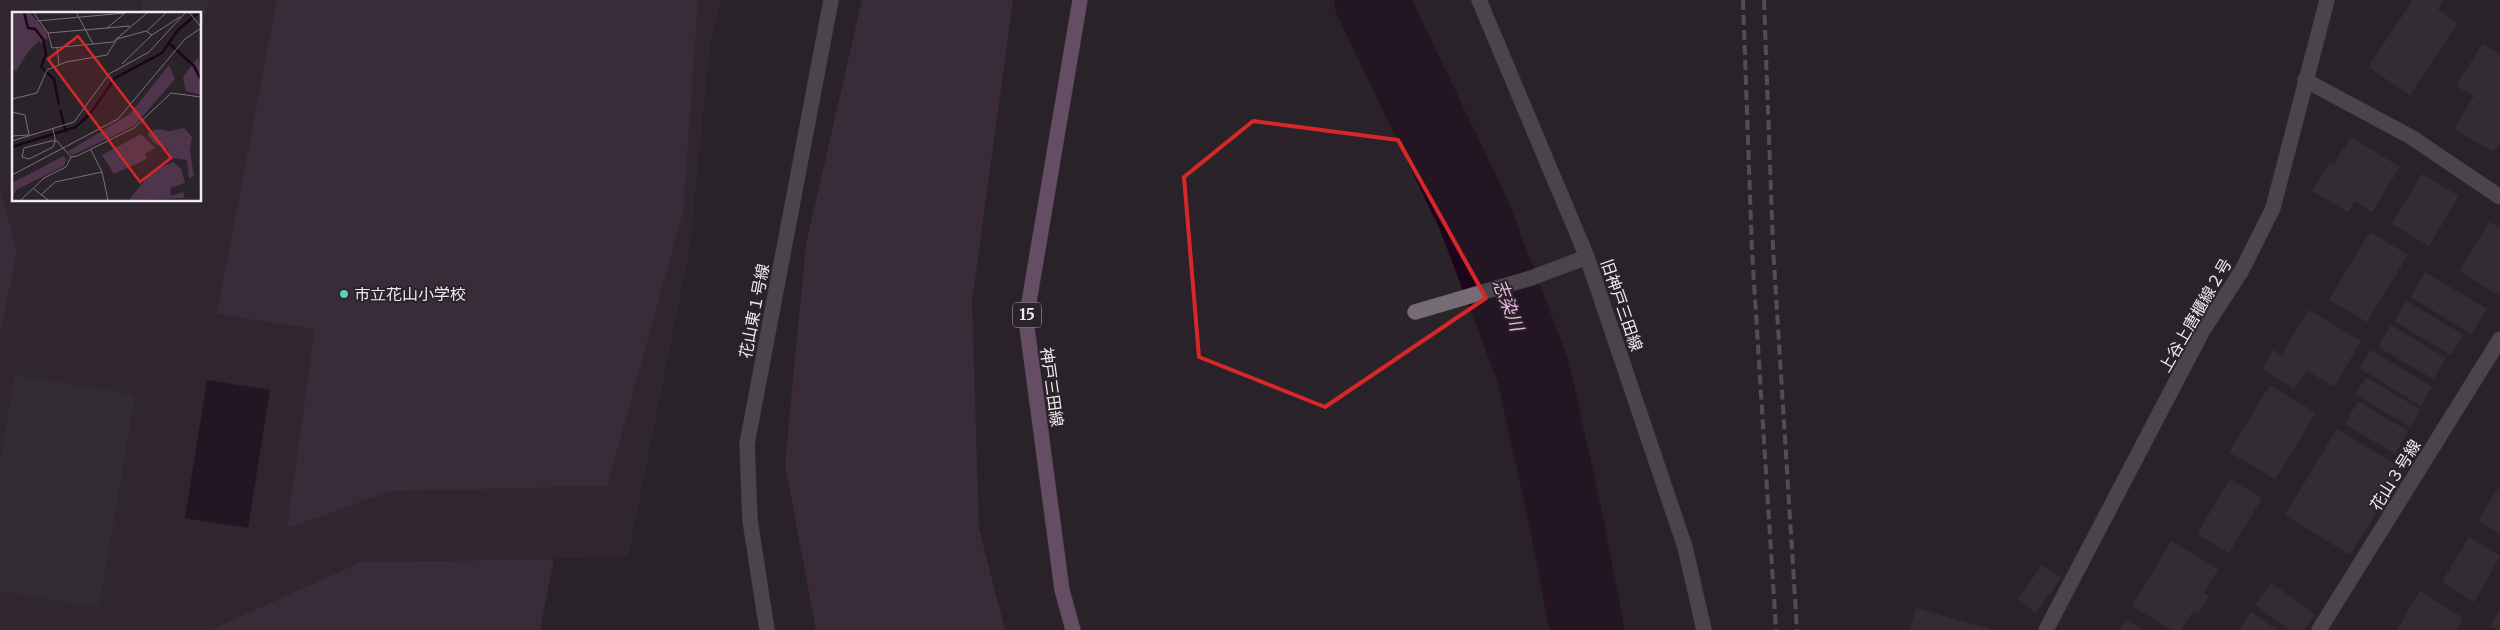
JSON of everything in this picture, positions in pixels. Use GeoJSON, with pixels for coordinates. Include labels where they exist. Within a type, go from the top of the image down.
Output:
{"type":"FeatureCollection","features":[{"type":"Feature","properties":{"kind":"main road","name":"神戸三田線"},"geometry":{"type":"LineString","coordinates":[[1073,630],[1062,590],[1026,320],[1080,0]]}},
{"type":"Feature","properties":{"kind":"street","name":"花山東１号線"},"geometry":{"type":"LineString","coordinates":[[767,630],[750,520],[747,444],[831,0]]}},
{"type":"Feature","properties":{"kind":"street","name":"旧神戸三田線"},"geometry":{"type":"LineString","coordinates":[[1479,0],[1587,257],[1685,547],[1704,630]]}},
{"type":"Feature","properties":{"kind":"street","name":"上谷上唐櫃線２号"},"geometry":{"type":"LineString","coordinates":[[2046,630],[2202,332],[2242,270],[2273,208],[2327,0]]}},
{"type":"Feature","properties":{"kind":"street"},"geometry":{"type":"LineString","coordinates":[[2305,80],[2411,138],[2500,197]]}},
{"type":"Feature","properties":{"kind":"street"},"geometry":{"type":"LineString","coordinates":[[1416,312],[1531,278],[1587,257]]}},
{"type":"Feature","properties":{"kind":"street","name":"花山３号線"},"geometry":{"type":"LineString","coordinates":[[2320,630],[2500,339]]}},
{"type":"Feature","properties":{"kind":"highlighted area"},"geometry":{"type":"Polygon","coordinates":[[[1253,121],[1398,140],[1486,298],[1325,407],[1199,357],[1184,177],[1253,121]]]}},
{"type":"Feature","properties":{"kind":"shaded area","name":"市立花山小学校"},"geometry":{"type":"Polygon","coordinates":[[[0,0],[722,0],[710,45],[690,247],[628,557],[361,562],[210,630],[0,630],[0,336],[17,252],[0,188],[0,0]]]}},
{"type":"Feature","properties":{"kind":"shaded area"},"geometry":{"type":"Polygon","coordinates":[[[277,0],[698,0],[683,212],[607,486],[392,491],[287,528],[315,329],[217,314],[277,0]]]}},
{"type":"Feature","properties":{"kind":"shaded area"},"geometry":{"type":"Polygon","coordinates":[[[862,0],[1013,0],[972,301],[979,529],[1005,630],[816,630],[785,464],[806,244],[862,0]]]}},
{"type":"Feature","properties":{"kind":"shaded area"},"geometry":{"type":"Polygon","coordinates":[[[0,188],[17,252],[0,336],[0,188]]]}},
{"type":"Feature","properties":{"kind":"shaded area"},"geometry":{"type":"Polygon","coordinates":[[[207,380],[270,390],[248,528],[185,518],[207,380]]]}},
{"type":"Feature","properties":{"kind":"shaded area"},"geometry":{"type":"Polygon","coordinates":[[[554,559],[540,630],[210,630],[361,562],[554,559]]]}},
{"type":"Feature","properties":{"kind":"building"},"geometry":{"type":"Polygon","coordinates":[[[143,0],[208,0],[201,33],[201,12],[141,12],[143,0]]]}},
{"type":"Feature","properties":{"kind":"building"},"geometry":{"type":"Polygon","coordinates":[[[2413,0],[2444,0],[2438,10],[2458,23],[2410,95],[2368,67],[2413,0]]]}},
{"type":"Feature","properties":{"kind":"building"},"geometry":{"type":"Polygon","coordinates":[[[2482,44],[2500,54],[2500,142],[2494,152],[2454,129],[2474,96],[2456,86],[2482,44]]]}},
{"type":"Feature","properties":{"kind":"building"},"geometry":{"type":"Polygon","coordinates":[[[2351,137],[2400,167],[2372,212],[2354,201],[2348,212],[2312,191],[2330,162],[2333,165],[2351,137]]]}},
{"type":"Feature","properties":{"kind":"building"},"geometry":{"type":"Polygon","coordinates":[[[2422,174],[2459,196],[2429,246],[2392,224],[2422,174]]]}},
{"type":"Feature","properties":{"kind":"building"},"geometry":{"type":"Polygon","coordinates":[[[2489,222],[2500,228],[2500,296],[2459,271],[2489,222]]]}},
{"type":"Feature","properties":{"kind":"building"},"geometry":{"type":"Polygon","coordinates":[[[2370,232],[2408,255],[2367,322],[2329,300],[2370,232]]]}},
{"type":"Feature","properties":{"kind":"building"},"geometry":{"type":"Polygon","coordinates":[[[2425,272],[2487,309],[2471,334],[2411,297],[2425,272]]]}},
{"type":"Feature","properties":{"kind":"building"},"geometry":{"type":"Polygon","coordinates":[[[2407,301],[2464,335],[2451,355],[2394,321],[2407,301]]]}},
{"type":"Feature","properties":{"kind":"building"},"geometry":{"type":"Polygon","coordinates":[[[2309,310],[2361,341],[2334,387],[2306,370],[2294,389],[2262,369],[2273,350],[2281,355],[2309,310]]]}},
{"type":"Feature","properties":{"kind":"building"},"geometry":{"type":"Polygon","coordinates":[[[2391,325],[2446,358],[2433,379],[2378,347],[2391,325]]]}},
{"type":"Feature","properties":{"kind":"building"},"geometry":{"type":"Polygon","coordinates":[[[2371,350],[2432,387],[2421,406],[2359,368],[2371,350]]]}},
{"type":"Feature","properties":{"kind":"building"},"geometry":{"type":"Polygon","coordinates":[[[15,375],[135,395],[99,607],[0,591],[0,465],[15,375]]]}},
{"type":"Feature","properties":{"kind":"building"},"geometry":{"type":"Polygon","coordinates":[[[2366,377],[2421,410],[2410,427],[2355,394],[2366,377]]]}},
{"type":"Feature","properties":{"kind":"building"},"geometry":{"type":"Polygon","coordinates":[[[2270,385],[2316,413],[2275,479],[2229,452],[2270,385]]]}},
{"type":"Feature","properties":{"kind":"building"},"geometry":{"type":"Polygon","coordinates":[[[2358,401],[2408,431],[2395,454],[2345,424],[2358,401]]]}},
{"type":"Feature","properties":{"kind":"building"},"geometry":{"type":"Polygon","coordinates":[[[2337,429],[2403,469],[2350,555],[2285,515],[2337,429]]]}},
{"type":"Feature","properties":{"kind":"building"},"geometry":{"type":"Polygon","coordinates":[[[2230,479],[2262,498],[2229,553],[2197,534],[2230,479]]]}},
{"type":"Feature","properties":{"kind":"building"},"geometry":{"type":"Polygon","coordinates":[[[2500,485],[2500,534],[2478,521],[2500,485]]]}},
{"type":"Feature","properties":{"kind":"building"},"geometry":{"type":"Polygon","coordinates":[[[2469,537],[2500,556],[2474,602],[2442,582],[2469,537]]]}},
{"type":"Feature","properties":{"kind":"building"},"geometry":{"type":"Polygon","coordinates":[[[2171,541],[2218,569],[2204,593],[2209,596],[2198,614],[2193,611],[2181,630],[2172,630],[2132,606],[2171,541]]]}},
{"type":"Feature","properties":{"kind":"building"},"geometry":{"type":"Polygon","coordinates":[[[2042,565],[2061,578],[2036,613],[2018,599],[2042,565]]]}},
{"type":"Feature","properties":{"kind":"building"},"geometry":{"type":"Polygon","coordinates":[[[2271,583],[2315,614],[2304,630],[2290,630],[2255,605],[2271,583]]]}},
{"type":"Feature","properties":{"kind":"building"},"geometry":{"type":"Polygon","coordinates":[[[2420,591],[2463,618],[2456,630],[2397,630],[2420,591]]]}},
{"type":"Feature","properties":{"kind":"building"},"geometry":{"type":"Polygon","coordinates":[[[1916,608],[1989,629],[1989,630],[1910,630],[1916,608]]]}},
{"type":"Feature","properties":{"kind":"building"},"geometry":{"type":"Polygon","coordinates":[[[2500,610],[2500,630],[2497,630],[2490,626],[2500,610]]]}},
{"type":"Feature","properties":{"kind":"building"},"geometry":{"type":"Polygon","coordinates":[[[2251,612],[2277,630],[2239,630],[2251,612]]]}},
{"type":"Feature","properties":{"kind":"building"},"geometry":{"type":"Polygon","coordinates":[[[2127,619],[2143,630],[2119,630],[2127,619]]]}},
{"type":"Feature","properties":{"kind":"waterway","name":"志染川"},"geometry":{"type":"LineString","coordinates":[[1371,0],[1474,215],[1533,371],[1566,520],[1587,630]]}},
{"type":"Feature","properties":{"kind":"railway"},"geometry":{"type":"LineString","coordinates":[[1743,0],[1752,251],[1776,630]]}},
{"type":"Feature","properties":{"kind":"railway"},"geometry":{"type":"LineString","coordinates":[[1764,0],[1773,247],[1797,630]]}},
{"type":"Feature","properties":{"kind":"place","name":"市立花山小学校"},"geometry":{"type":"Point","coordinates":[344,294]}}]}
